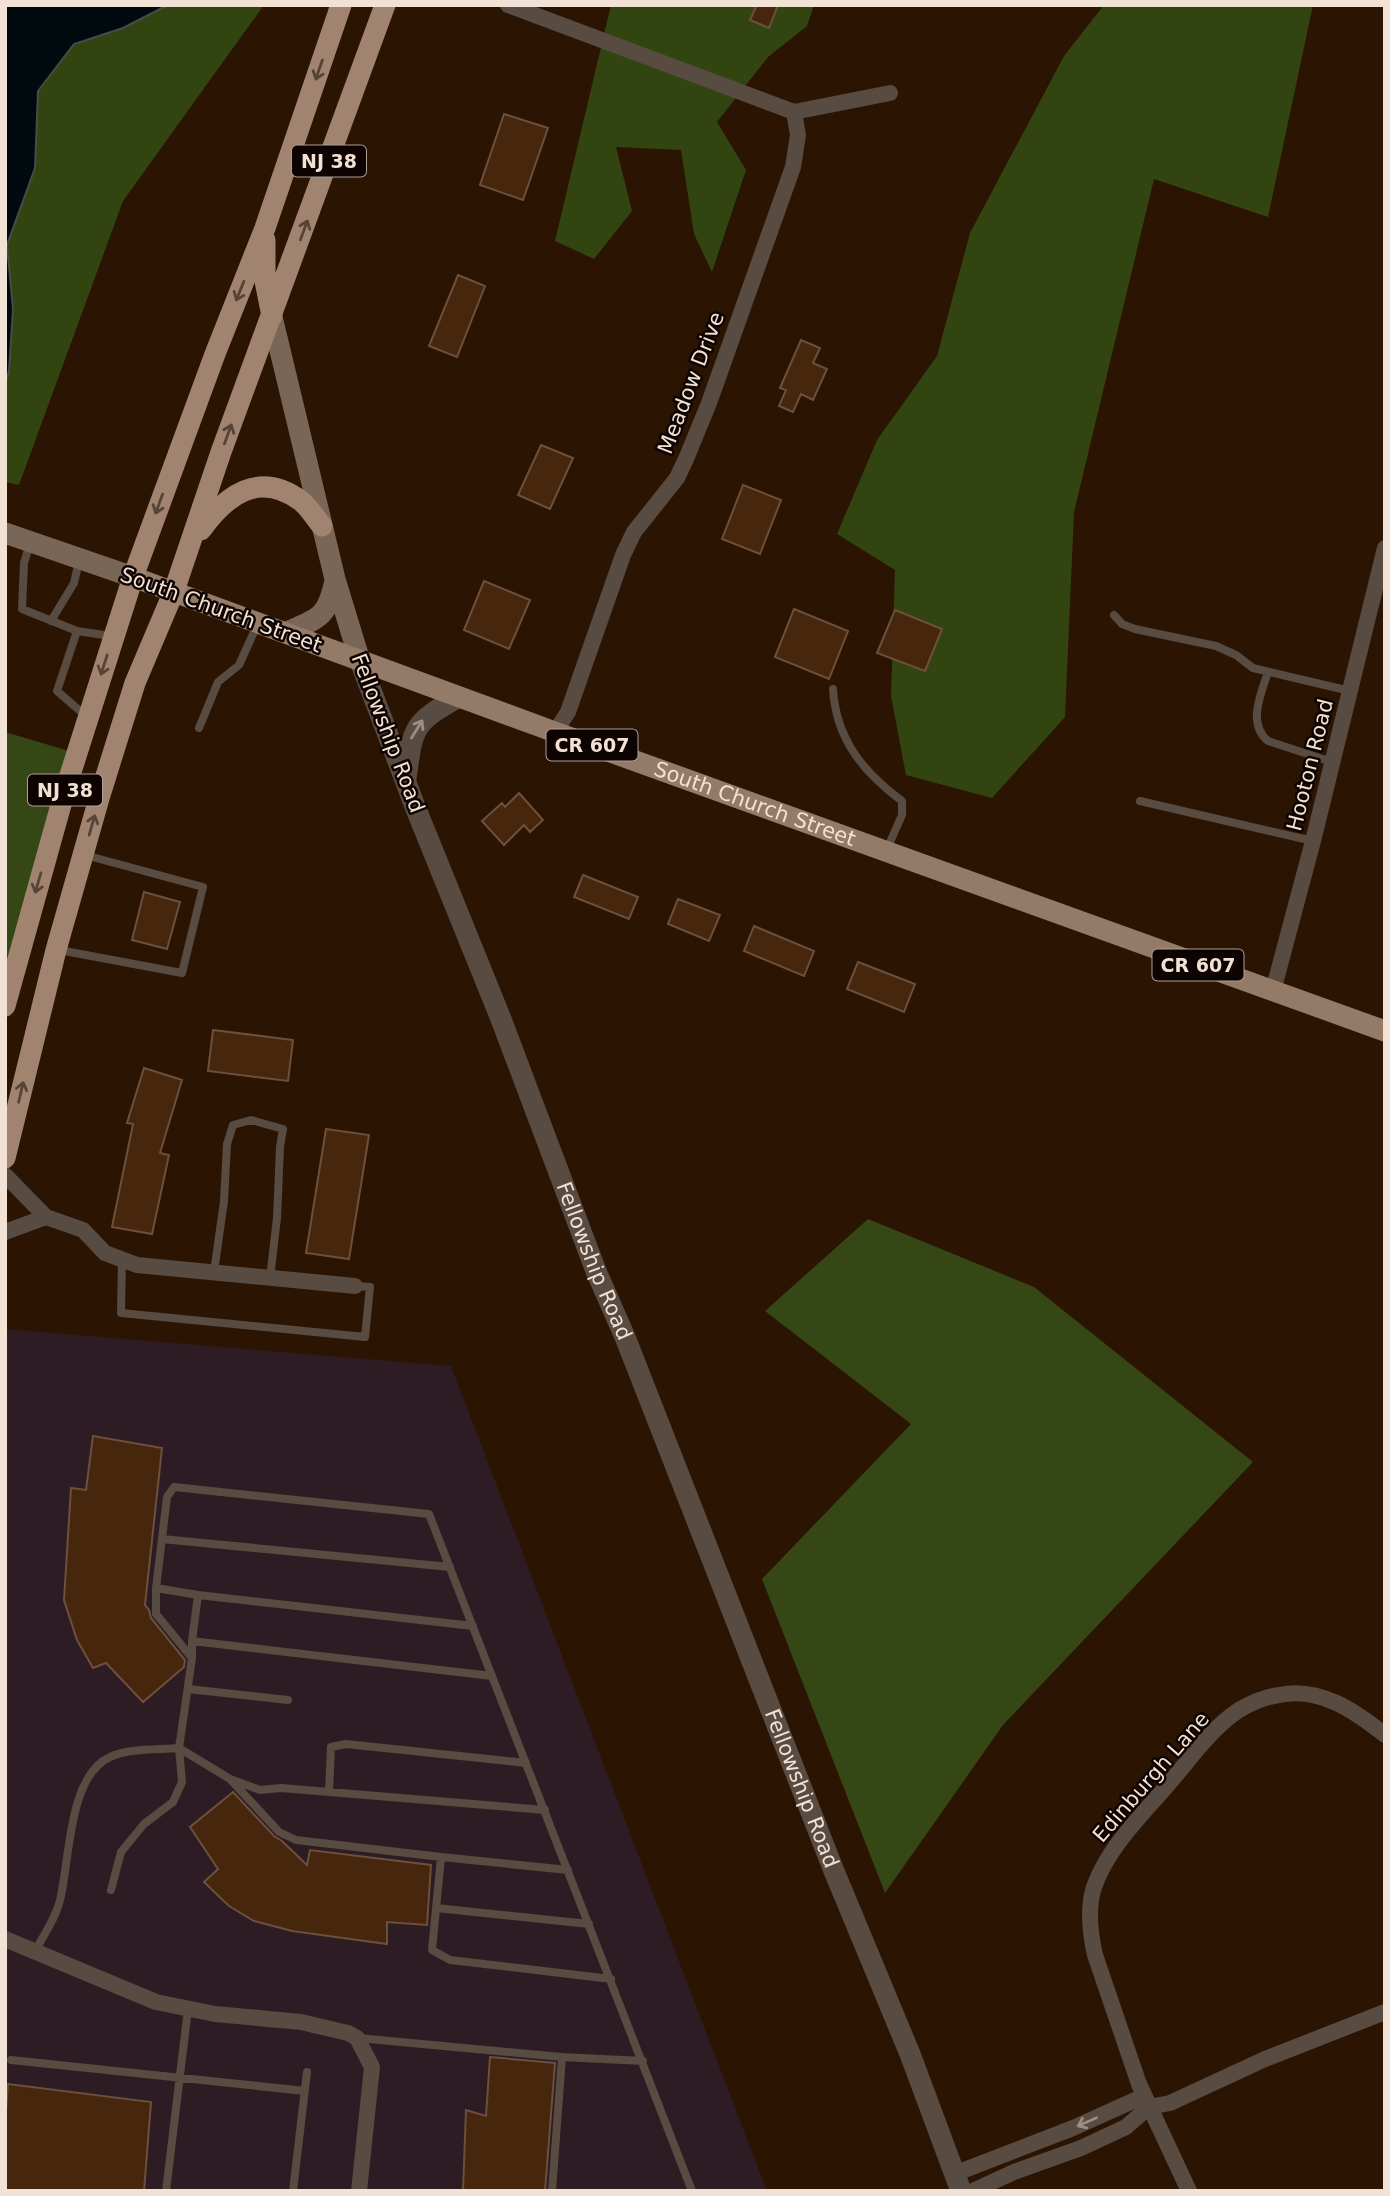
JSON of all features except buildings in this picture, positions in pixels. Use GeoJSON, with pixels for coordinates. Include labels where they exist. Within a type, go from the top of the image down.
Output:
{"type":"FeatureCollection","features":[{"type":"Feature","properties":{"kind":"highway","name":"NJ 38"},"geometry":{"type":"LineString","coordinates":[[5,1006],[37,884],[133,577],[215,354],[265,228],[341,5]]}},
{"type":"Feature","properties":{"kind":"highway","name":"NJ 38"},"geometry":{"type":"LineString","coordinates":[[5,1158],[56,950],[135,683],[174,591],[385,5]]}},
{"type":"Feature","properties":{"kind":"highway"},"geometry":{"type":"LineString","coordinates":[[265,228],[265,281],[272,317]]}},
{"type":"Feature","properties":{"kind":"highway"},"geometry":{"type":"LineString","coordinates":[[190,546],[214,513],[232,496],[256,487],[282,490],[302,502],[322,526]]}},
{"type":"Feature","properties":{"kind":"main road","name":"Fellowship Road"},"geometry":{"type":"LineString","coordinates":[[272,317],[335,579],[360,660]]}},
{"type":"Feature","properties":{"kind":"main road","name":"South Church Street"},"geometry":{"type":"LineString","coordinates":[[5,533],[174,591],[555,732],[1385,1031]]}},
{"type":"Feature","properties":{"kind":"main road"},"geometry":{"type":"LineString","coordinates":[[287,632],[314,621],[330,605],[335,579]]}},
{"type":"Feature","properties":{"kind":"street"},"geometry":{"type":"LineString","coordinates":[[508,5],[794,111],[890,93]]}},
{"type":"Feature","properties":{"kind":"street","name":"Meadow Drive"},"geometry":{"type":"LineString","coordinates":[[555,732],[568,712],[622,555],[634,532],[677,478],[709,403],[793,167],[798,135],[794,111]]}},
{"type":"Feature","properties":{"kind":"street","name":"Hooton Road"},"geometry":{"type":"LineString","coordinates":[[1273,991],[1385,548]]}},
{"type":"Feature","properties":{"kind":"street","name":"Fellowship Road"},"geometry":{"type":"LineString","coordinates":[[360,660],[501,1018],[596,1271],[625,1337],[834,1871],[910,2054],[957,2182]]}},
{"type":"Feature","properties":{"kind":"street"},"geometry":{"type":"LineString","coordinates":[[406,781],[411,737],[419,723],[459,697]]}},
{"type":"Feature","properties":{"kind":"street"},"geometry":{"type":"LineString","coordinates":[[5,1175],[46,1217],[83,1230],[105,1253],[137,1265],[355,1286]]}},
{"type":"Feature","properties":{"kind":"street"},"geometry":{"type":"LineString","coordinates":[[5,1231],[46,1217]]}},
{"type":"Feature","properties":{"kind":"street","name":"Edinburgh Lane"},"geometry":{"type":"LineString","coordinates":[[1189,2191],[1149,2107],[1101,1978],[1090,1934],[1093,1891],[1101,1869],[1114,1848],[1201,1745],[1238,1711],[1259,1700],[1282,1694],[1305,1693],[1328,1699],[1350,1710],[1385,1735]]}},
{"type":"Feature","properties":{"kind":"street"},"geometry":{"type":"LineString","coordinates":[[5,1940],[137,1995],[188,2009],[301,2022],[348,2033],[357,2038],[372,2067],[359,2191]]}},
{"type":"Feature","properties":{"kind":"street"},"geometry":{"type":"LineString","coordinates":[[973,2191],[1126,2127],[1149,2107],[1170,2103],[1265,2060],[1385,2012]]}},
{"type":"Feature","properties":{"kind":"street"},"geometry":{"type":"LineString","coordinates":[[957,2182],[1135,2100],[1149,2107]]}},
{"type":"Feature","properties":{"kind":"lane"},"geometry":{"type":"LineString","coordinates":[[31,543],[24,563],[22,609],[77,631],[114,636]]}},
{"type":"Feature","properties":{"kind":"lane"},"geometry":{"type":"LineString","coordinates":[[51,621],[74,583],[79,559]]}},
{"type":"Feature","properties":{"kind":"lane"},"geometry":{"type":"LineString","coordinates":[[1114,615],[1122,624],[1216,646],[1236,655],[1253,668],[1350,691]]}},
{"type":"Feature","properties":{"kind":"lane"},"geometry":{"type":"LineString","coordinates":[[200,728],[218,682],[239,665],[258,623]]}},
{"type":"Feature","properties":{"kind":"lane"},"geometry":{"type":"LineString","coordinates":[[77,631],[57,691],[88,717]]}},
{"type":"Feature","properties":{"kind":"lane"},"geometry":{"type":"LineString","coordinates":[[1268,671],[1256,721],[1262,736],[1268,741],[1332,762]]}},
{"type":"Feature","properties":{"kind":"lane"},"geometry":{"type":"LineString","coordinates":[[833,689],[835,712],[845,739],[883,787],[902,801],[902,815],[886,852]]}},
{"type":"Feature","properties":{"kind":"lane"},"geometry":{"type":"LineString","coordinates":[[1140,801],[1313,841]]}},
{"type":"Feature","properties":{"kind":"lane"},"geometry":{"type":"LineString","coordinates":[[56,950],[182,973],[203,887],[83,854]]}},
{"type":"Feature","properties":{"kind":"lane"},"geometry":{"type":"LineString","coordinates":[[214,1272],[224,1201],[227,1144],[233,1125],[251,1119],[283,1129],[279,1147],[277,1219],[270,1278]]}},
{"type":"Feature","properties":{"kind":"lane"},"geometry":{"type":"LineString","coordinates":[[122,1259],[121,1313],[365,1337],[370,1287],[355,1286]]}},
{"type":"Feature","properties":{"kind":"lane"},"geometry":{"type":"LineString","coordinates":[[192,1658],[156,1614],[156,1588],[167,1497],[174,1487],[429,1514],[692,2191]]}},
{"type":"Feature","properties":{"kind":"lane"},"geometry":{"type":"LineString","coordinates":[[162,1539],[450,1567]]}},
{"type":"Feature","properties":{"kind":"lane"},"geometry":{"type":"LineString","coordinates":[[156,1588],[473,1626]]}},
{"type":"Feature","properties":{"kind":"lane"},"geometry":{"type":"LineString","coordinates":[[111,1891],[121,1852],[144,1824],[173,1802],[181,1782],[179,1748],[198,1595]]}},
{"type":"Feature","properties":{"kind":"lane"},"geometry":{"type":"LineString","coordinates":[[192,1642],[492,1676]]}},
{"type":"Feature","properties":{"kind":"lane"},"geometry":{"type":"LineString","coordinates":[[188,1689],[288,1700]]}},
{"type":"Feature","properties":{"kind":"lane"},"geometry":{"type":"LineString","coordinates":[[329,1791],[331,1747],[346,1744],[526,1763]]}},
{"type":"Feature","properties":{"kind":"lane"},"geometry":{"type":"LineString","coordinates":[[34,1953],[60,1903],[78,1800],[94,1768],[110,1757],[130,1752],[179,1748],[230,1779],[260,1790],[281,1788],[329,1791],[545,1810]]}},
{"type":"Feature","properties":{"kind":"lane"},"geometry":{"type":"LineString","coordinates":[[230,1779],[279,1832],[296,1840],[568,1870]]}},
{"type":"Feature","properties":{"kind":"lane"},"geometry":{"type":"LineString","coordinates":[[441,1857],[432,1950],[450,1960],[611,1979]]}},
{"type":"Feature","properties":{"kind":"lane"},"geometry":{"type":"LineString","coordinates":[[436,1908],[589,1924]]}},
{"type":"Feature","properties":{"kind":"lane"},"geometry":{"type":"LineString","coordinates":[[166,2191],[188,2009]]}},
{"type":"Feature","properties":{"kind":"lane"},"geometry":{"type":"LineString","coordinates":[[357,2038],[562,2057],[643,2061]]}},
{"type":"Feature","properties":{"kind":"lane"},"geometry":{"type":"LineString","coordinates":[[552,2191],[562,2057]]}},
{"type":"Feature","properties":{"kind":"lane"},"geometry":{"type":"LineString","coordinates":[[11,2060],[305,2091]]}},
{"type":"Feature","properties":{"kind":"lane"},"geometry":{"type":"LineString","coordinates":[[293,2191],[307,2072]]}},
{"type":"Feature","properties":{"kind":"shaded area"},"geometry":{"type":"Polygon","coordinates":[[[5,5],[168,5],[123,28],[74,44],[38,91],[35,168],[7,245],[13,309],[9,371],[5,385],[5,5]]]}},
{"type":"Feature","properties":{"kind":"shaded area"},"geometry":{"type":"Polygon","coordinates":[[[5,1329],[451,1366],[767,2191],[5,2191],[5,1329]]]}},
{"type":"Feature","properties":{"kind":"green space"},"geometry":{"type":"Polygon","coordinates":[[[5,5],[264,5],[123,201],[19,485],[5,482],[5,5]]]}},
{"type":"Feature","properties":{"kind":"green space"},"geometry":{"type":"Polygon","coordinates":[[[611,5],[814,5],[807,26],[768,57],[717,122],[746,170],[712,272],[694,234],[681,150],[616,147],[632,211],[594,259],[555,241],[611,5]]]}},
{"type":"Feature","properties":{"kind":"green space"},"geometry":{"type":"Polygon","coordinates":[[[1104,5],[1313,5],[1268,217],[1154,179],[1074,512],[1065,717],[992,798],[906,775],[891,696],[895,570],[837,534],[877,440],[937,356],[970,233],[1064,56],[1104,5]]]}},
{"type":"Feature","properties":{"kind":"green space"},"geometry":{"type":"Polygon","coordinates":[[[5,732],[76,753],[5,1006],[5,732]]]}},
{"type":"Feature","properties":{"kind":"green space"},"geometry":{"type":"Polygon","coordinates":[[[868,1219],[1034,1287],[1253,1462],[1003,1725],[885,1893],[762,1579],[911,1424],[765,1311],[868,1219]]]}}]}
